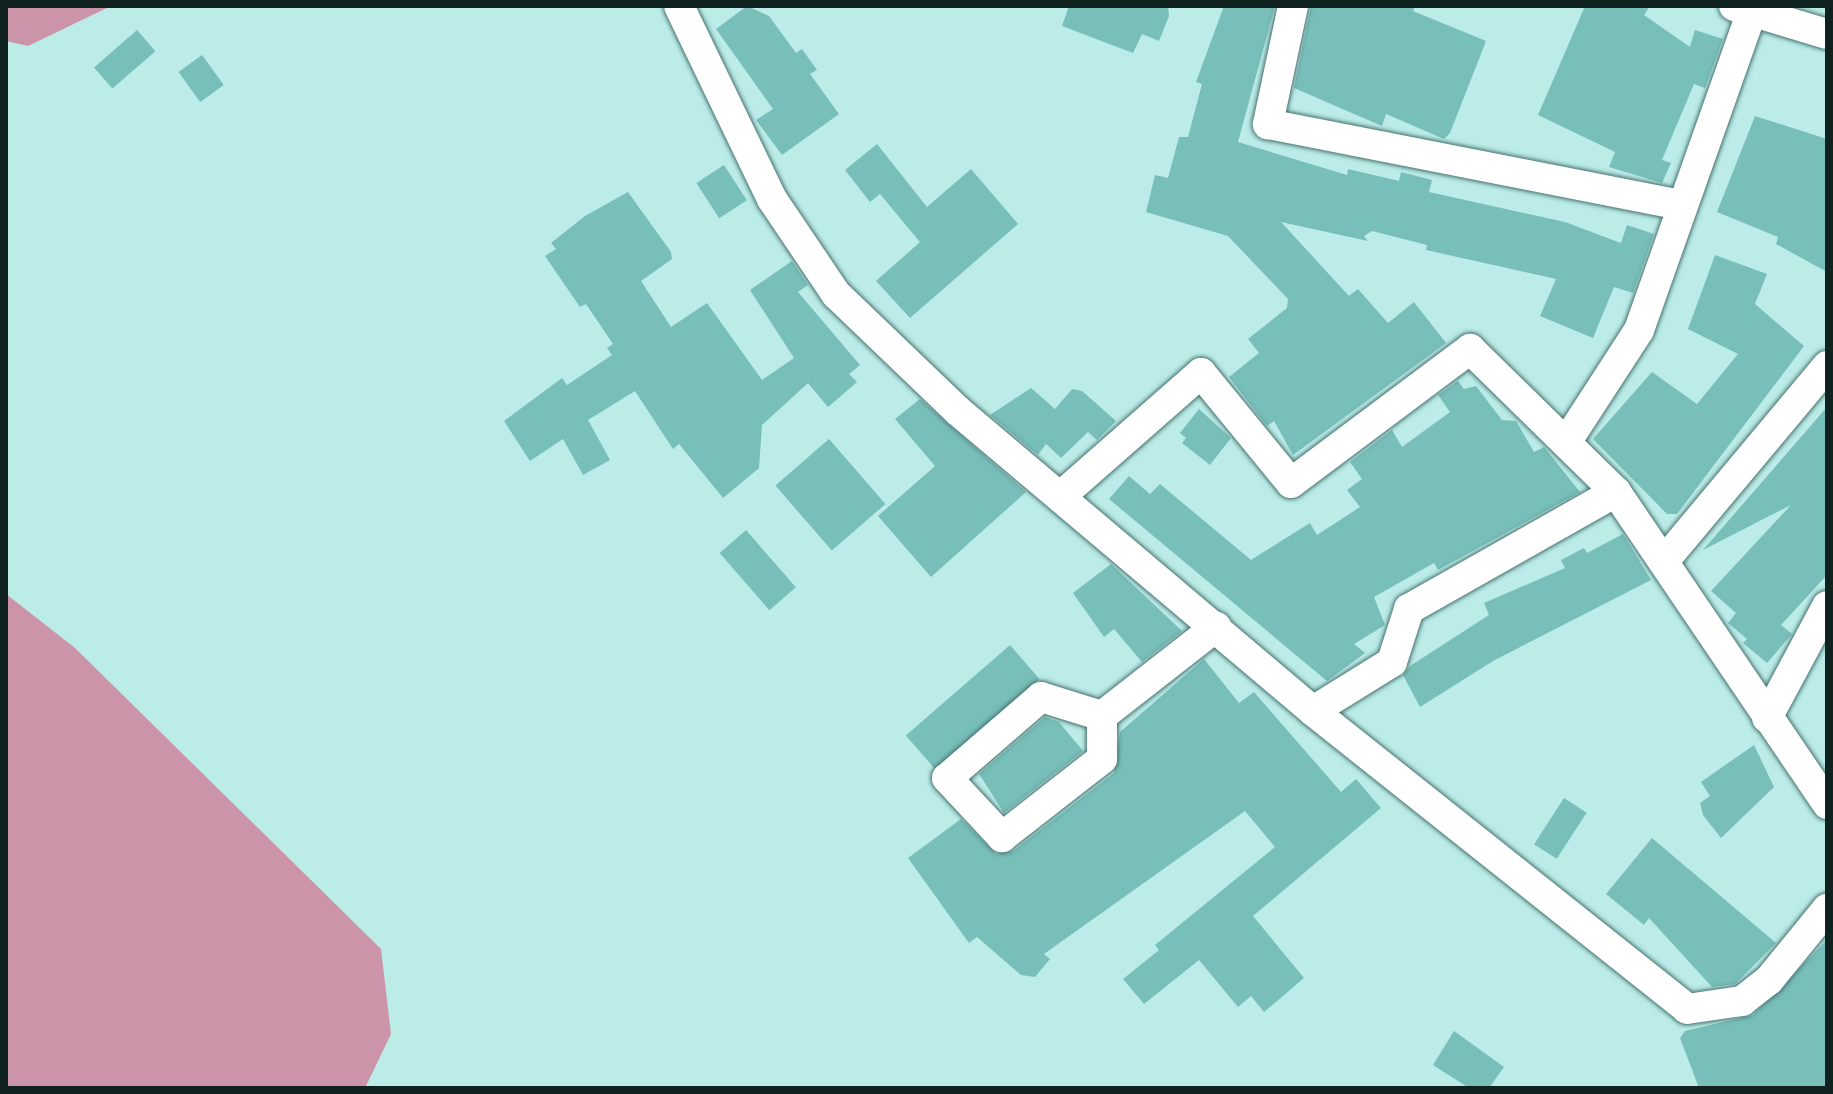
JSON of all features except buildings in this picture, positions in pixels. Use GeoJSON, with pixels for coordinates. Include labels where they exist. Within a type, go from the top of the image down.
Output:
{"type":"FeatureCollection","features":[{"type":"Feature","properties":{"kind":"street"},"geometry":{"type":"LineString","coordinates":[[679,6],[772,199],[836,294],[958,411],[1062,495],[1313,711],[1687,1009],[1742,1001],[1769,980],[1827,909]]}},
{"type":"Feature","properties":{"kind":"street"},"geometry":{"type":"LineString","coordinates":[[1293,6],[1268,124],[1680,205]]}},
{"type":"Feature","properties":{"kind":"street"},"geometry":{"type":"LineString","coordinates":[[1567,441],[1639,330],[1668,262],[1680,205],[1743,10],[1827,34]]}},
{"type":"Feature","properties":{"kind":"street"},"geometry":{"type":"LineString","coordinates":[[1062,495],[1201,373],[1291,483],[1470,349],[1616,492],[1665,560],[1676,587],[1827,804]]}},
{"type":"Feature","properties":{"kind":"street"},"geometry":{"type":"LineString","coordinates":[[1665,560],[1827,366]]}},
{"type":"Feature","properties":{"kind":"street"},"geometry":{"type":"LineString","coordinates":[[1313,711],[1392,662],[1409,609],[1616,492]]}},
{"type":"Feature","properties":{"kind":"street"},"geometry":{"type":"LineString","coordinates":[[1767,718],[1827,606]]}},
{"type":"Feature","properties":{"kind":"street"},"geometry":{"type":"LineString","coordinates":[[1102,716],[1216,627]]}},
{"type":"Feature","properties":{"kind":"street"},"geometry":{"type":"LineString","coordinates":[[1041,697],[1102,716],[1102,759],[1002,837],[947,778],[1041,697]]}},
{"type":"Feature","properties":{"kind":"shaded area"},"geometry":{"type":"Polygon","coordinates":[[[6,6],[111,6],[28,46],[6,41],[6,6]]]}},
{"type":"Feature","properties":{"kind":"shaded area"},"geometry":{"type":"Polygon","coordinates":[[[6,594],[75,648],[381,949],[391,1034],[365,1088],[6,1088],[6,594]]]}}]}
